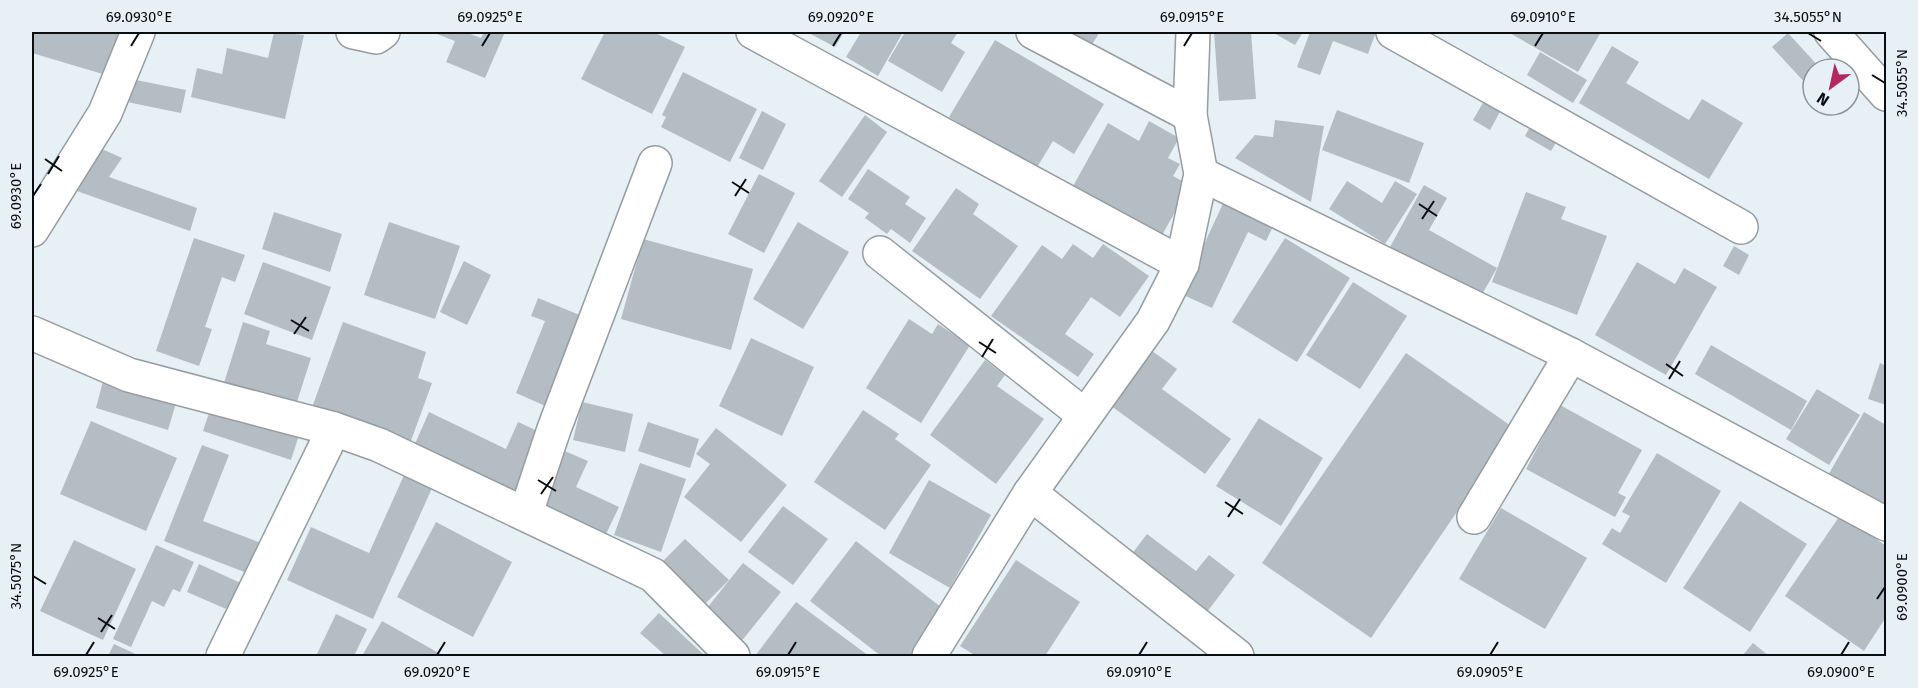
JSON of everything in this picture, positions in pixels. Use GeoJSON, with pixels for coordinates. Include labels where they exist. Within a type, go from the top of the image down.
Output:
{"type":"FeatureCollection","features":[{"type":"Feature","properties":{"kind":"street"},"geometry":{"type":"LineString","coordinates":[[32,230],[105,113],[138,32]]}},
{"type":"Feature","properties":{"kind":"street"},"geometry":{"type":"LineString","coordinates":[[353,32],[376,37],[382,32]]}},
{"type":"Feature","properties":{"kind":"street"},"geometry":{"type":"LineString","coordinates":[[753,32],[1182,264]]}},
{"type":"Feature","properties":{"kind":"street"},"geometry":{"type":"LineString","coordinates":[[1033,32],[1190,115]]}},
{"type":"Feature","properties":{"kind":"street"},"geometry":{"type":"LineString","coordinates":[[929,657],[1030,494],[1153,321],[1182,264],[1201,174],[1190,115],[1193,32]]}},
{"type":"Feature","properties":{"kind":"street"},"geometry":{"type":"LineString","coordinates":[[1393,32],[1741,227]]}},
{"type":"Feature","properties":{"kind":"street"},"geometry":{"type":"LineString","coordinates":[[1831,32],[1887,94]]}},
{"type":"Feature","properties":{"kind":"street"},"geometry":{"type":"LineString","coordinates":[[525,513],[655,163]]}},
{"type":"Feature","properties":{"kind":"street"},"geometry":{"type":"LineString","coordinates":[[1201,174],[1571,355],[1887,524]]}},
{"type":"Feature","properties":{"kind":"street"},"geometry":{"type":"LineString","coordinates":[[880,253],[1084,416]]}},
{"type":"Feature","properties":{"kind":"street"},"geometry":{"type":"LineString","coordinates":[[32,333],[129,375],[334,429],[379,446],[525,513],[653,575],[733,657]]}},
{"type":"Feature","properties":{"kind":"street"},"geometry":{"type":"LineString","coordinates":[[1474,517],[1571,355]]}},
{"type":"Feature","properties":{"kind":"street"},"geometry":{"type":"LineString","coordinates":[[223,657],[334,429]]}},
{"type":"Feature","properties":{"kind":"street"},"geometry":{"type":"LineString","coordinates":[[1030,494],[1237,657]]}},
{"type":"Feature","properties":{"kind":"building"},"geometry":{"type":"Polygon","coordinates":[[[33,32],[119,32],[106,75],[32,53],[33,32]]]}},
{"type":"Feature","properties":{"kind":"building"},"geometry":{"type":"Polygon","coordinates":[[[274,32],[304,35],[285,119],[191,97],[197,68],[222,74],[227,48],[268,58],[274,32]]]}},
{"type":"Feature","properties":{"kind":"building"},"geometry":{"type":"Polygon","coordinates":[[[432,32],[465,32],[481,38],[484,32],[505,32],[485,78],[446,62],[455,41],[432,32]]]}},
{"type":"Feature","properties":{"kind":"building"},"geometry":{"type":"Polygon","coordinates":[[[605,32],[653,32],[685,47],[652,114],[581,79],[605,32]]]}},
{"type":"Feature","properties":{"kind":"building"},"geometry":{"type":"Polygon","coordinates":[[[807,32],[844,32],[835,47],[807,32]]]}},
{"type":"Feature","properties":{"kind":"building"},"geometry":{"type":"Polygon","coordinates":[[[861,32],[903,32],[878,76],[846,57],[861,32]]]}},
{"type":"Feature","properties":{"kind":"building"},"geometry":{"type":"Polygon","coordinates":[[[905,32],[958,32],[951,43],[965,52],[942,92],[888,61],[905,32]]]}},
{"type":"Feature","properties":{"kind":"building"},"geometry":{"type":"Polygon","coordinates":[[[1052,32],[1100,32],[1087,52],[1052,32]]]}},
{"type":"Feature","properties":{"kind":"building"},"geometry":{"type":"Polygon","coordinates":[[[1214,32],[1251,32],[1256,99],[1219,101],[1214,32]]]}},
{"type":"Feature","properties":{"kind":"building"},"geometry":{"type":"Polygon","coordinates":[[[1272,32],[1303,32],[1295,45],[1272,32]]]}},
{"type":"Feature","properties":{"kind":"building"},"geometry":{"type":"Polygon","coordinates":[[[1310,32],[1376,32],[1368,54],[1333,41],[1320,75],[1297,67],[1310,32]]]}},
{"type":"Feature","properties":{"kind":"building"},"geometry":{"type":"Polygon","coordinates":[[[1508,32],[1601,32],[1578,72],[1508,32]]]}},
{"type":"Feature","properties":{"kind":"building"},"geometry":{"type":"Polygon","coordinates":[[[1788,33],[1810,57],[1801,57],[1801,78],[1772,47],[1788,33]]]}},
{"type":"Feature","properties":{"kind":"building"},"geometry":{"type":"Polygon","coordinates":[[[995,40],[1104,104],[1074,154],[1053,141],[1036,169],[949,117],[995,40]]]}},
{"type":"Feature","properties":{"kind":"building"},"geometry":{"type":"Polygon","coordinates":[[[1612,46],[1639,62],[1626,83],[1689,120],[1702,99],[1743,123],[1709,179],[1579,103],[1612,46]]]}},
{"type":"Feature","properties":{"kind":"building"},"geometry":{"type":"Polygon","coordinates":[[[1540,52],[1587,80],[1573,103],[1527,75],[1540,52]]]}},
{"type":"Feature","properties":{"kind":"building"},"geometry":{"type":"Polygon","coordinates":[[[683,72],[757,109],[730,162],[661,127],[666,117],[662,115],[683,72]]]}},
{"type":"Feature","properties":{"kind":"building"},"geometry":{"type":"Polygon","coordinates":[[[131,79],[186,90],[181,113],[127,102],[131,79]]]}},
{"type":"Feature","properties":{"kind":"building"},"geometry":{"type":"Polygon","coordinates":[[[1484,101],[1501,110],[1490,130],[1473,120],[1484,101]]]}},
{"type":"Feature","properties":{"kind":"building"},"geometry":{"type":"Polygon","coordinates":[[[1337,110],[1424,143],[1409,183],[1322,150],[1337,110]]]}},
{"type":"Feature","properties":{"kind":"building"},"geometry":{"type":"Polygon","coordinates":[[[762,111],[786,124],[763,170],[739,158],[762,111]]]}},
{"type":"Feature","properties":{"kind":"building"},"geometry":{"type":"Polygon","coordinates":[[[865,115],[887,132],[842,197],[819,181],[865,115]]]}},
{"type":"Feature","properties":{"kind":"building"},"geometry":{"type":"Polygon","coordinates":[[[1275,120],[1324,126],[1311,202],[1235,158],[1255,135],[1273,137],[1275,120]]]}},
{"type":"Feature","properties":{"kind":"building"},"geometry":{"type":"Polygon","coordinates":[[[1149,121],[1179,138],[1168,158],[1180,164],[1173,176],[1190,185],[1161,237],[1072,188],[1108,123],[1139,141],[1149,121]]]}},
{"type":"Feature","properties":{"kind":"building"},"geometry":{"type":"Polygon","coordinates":[[[1532,123],[1559,137],[1551,151],[1525,136],[1532,123]]]}},
{"type":"Feature","properties":{"kind":"building"},"geometry":{"type":"Polygon","coordinates":[[[102,149],[122,158],[109,177],[197,208],[190,231],[74,190],[102,149]]]}},
{"type":"Feature","properties":{"kind":"building"},"geometry":{"type":"Polygon","coordinates":[[[868,169],[910,197],[905,204],[926,218],[910,243],[891,229],[887,234],[865,218],[869,213],[848,199],[868,169]]]}},
{"type":"Feature","properties":{"kind":"building"},"geometry":{"type":"Polygon","coordinates":[[[759,174],[795,193],[764,253],[728,234],[759,174]]]}},
{"type":"Feature","properties":{"kind":"building"},"geometry":{"type":"Polygon","coordinates":[[[1347,181],[1382,203],[1395,181],[1417,194],[1385,244],[1329,209],[1347,181]]]}},
{"type":"Feature","properties":{"kind":"building"},"geometry":{"type":"Polygon","coordinates":[[[1424,185],[1447,198],[1429,230],[1497,268],[1480,298],[1390,247],[1424,185]]]}},
{"type":"Feature","properties":{"kind":"building"},"geometry":{"type":"Polygon","coordinates":[[[956,188],[979,204],[973,214],[1018,246],[980,299],[912,251],[956,188]]]}},
{"type":"Feature","properties":{"kind":"building"},"geometry":{"type":"Polygon","coordinates":[[[1526,192],[1566,207],[1561,219],[1607,236],[1577,315],[1492,282],[1526,192]]]}},
{"type":"Feature","properties":{"kind":"building"},"geometry":{"type":"Polygon","coordinates":[[[1226,197],[1276,220],[1266,241],[1248,232],[1212,308],[1181,294],[1226,197]]]}},
{"type":"Feature","properties":{"kind":"building"},"geometry":{"type":"Polygon","coordinates":[[[274,212],[342,234],[330,272],[262,249],[274,212]]]}},
{"type":"Feature","properties":{"kind":"building"},"geometry":{"type":"Polygon","coordinates":[[[389,222],[460,246],[435,319],[364,295],[389,222]]]}},
{"type":"Feature","properties":{"kind":"building"},"geometry":{"type":"Polygon","coordinates":[[[798,222],[849,252],[803,329],[753,299],[798,222]]]}},
{"type":"Feature","properties":{"kind":"building"},"geometry":{"type":"Polygon","coordinates":[[[194,238],[245,255],[235,282],[222,277],[205,327],[212,329],[199,366],[156,351],[194,238]]]}},
{"type":"Feature","properties":{"kind":"building"},"geometry":{"type":"Polygon","coordinates":[[[1285,238],[1350,278],[1297,362],[1232,322],[1285,238]]]}},
{"type":"Feature","properties":{"kind":"building"},"geometry":{"type":"Polygon","coordinates":[[[643,239],[753,269],[731,350],[621,319],[643,239]]]}},
{"type":"Feature","properties":{"kind":"building"},"geometry":{"type":"Polygon","coordinates":[[[1073,244],[1093,258],[1103,244],[1149,276],[1120,317],[1091,297],[1065,334],[1094,354],[1078,377],[991,316],[1042,245],[1062,259],[1073,244]]]}},
{"type":"Feature","properties":{"kind":"building"},"geometry":{"type":"Polygon","coordinates":[[[1734,246],[1749,255],[1739,275],[1723,266],[1734,246]]]}},
{"type":"Feature","properties":{"kind":"building"},"geometry":{"type":"Polygon","coordinates":[[[464,261],[491,275],[467,325],[440,312],[464,261]]]}},
{"type":"Feature","properties":{"kind":"building"},"geometry":{"type":"Polygon","coordinates":[[[263,262],[331,287],[312,340],[244,314],[263,262]]]}},
{"type":"Feature","properties":{"kind":"building"},"geometry":{"type":"Polygon","coordinates":[[[1637,262],[1675,284],[1684,268],[1717,287],[1666,375],[1595,335],[1637,262]]]}},
{"type":"Feature","properties":{"kind":"building"},"geometry":{"type":"Polygon","coordinates":[[[1353,282],[1407,316],[1360,389],[1306,355],[1353,282]]]}},
{"type":"Feature","properties":{"kind":"building"},"geometry":{"type":"Polygon","coordinates":[[[538,298],[587,318],[550,408],[516,393],[545,321],[531,316],[538,298]]]}},
{"type":"Feature","properties":{"kind":"building"},"geometry":{"type":"Polygon","coordinates":[[[909,319],[932,334],[938,324],[970,345],[921,423],[866,388],[909,319]]]}},
{"type":"Feature","properties":{"kind":"building"},"geometry":{"type":"Polygon","coordinates":[[[243,322],[270,331],[266,344],[311,358],[295,408],[223,386],[243,322]]]}},
{"type":"Feature","properties":{"kind":"building"},"geometry":{"type":"Polygon","coordinates":[[[343,322],[426,352],[418,378],[432,383],[408,449],[310,413],[343,322]]]}},
{"type":"Feature","properties":{"kind":"building"},"geometry":{"type":"Polygon","coordinates":[[[751,338],[814,367],[782,436],[719,406],[751,338]]]}},
{"type":"Feature","properties":{"kind":"building"},"geometry":{"type":"Polygon","coordinates":[[[1711,345],[1807,401],[1791,430],[1695,374],[1711,345]]]}},
{"type":"Feature","properties":{"kind":"building"},"geometry":{"type":"Polygon","coordinates":[[[1148,348],[1177,369],[1162,389],[1231,439],[1205,474],[1107,403],[1148,348]]]}},
{"type":"Feature","properties":{"kind":"building"},"geometry":{"type":"Polygon","coordinates":[[[1406,353],[1514,428],[1371,638],[1262,563],[1406,353]]]}},
{"type":"Feature","properties":{"kind":"building"},"geometry":{"type":"Polygon","coordinates":[[[985,360],[1005,375],[997,386],[1044,419],[996,484],[930,435],[985,360]]]}},
{"type":"Feature","properties":{"kind":"building"},"geometry":{"type":"Polygon","coordinates":[[[1880,363],[1886,366],[1886,405],[1868,399],[1880,363]]]}},
{"type":"Feature","properties":{"kind":"building"},"geometry":{"type":"Polygon","coordinates":[[[103,381],[176,403],[168,430],[96,408],[103,381]]]}},
{"type":"Feature","properties":{"kind":"building"},"geometry":{"type":"Polygon","coordinates":[[[1817,389],[1860,415],[1829,465],[1786,439],[1817,389]]]}},
{"type":"Feature","properties":{"kind":"building"},"geometry":{"type":"Polygon","coordinates":[[[213,401],[301,429],[291,460],[203,431],[213,401]]]}},
{"type":"Feature","properties":{"kind":"building"},"geometry":{"type":"Polygon","coordinates":[[[582,402],[633,414],[625,452],[573,440],[582,402]]]}},
{"type":"Feature","properties":{"kind":"building"},"geometry":{"type":"Polygon","coordinates":[[[1560,405],[1642,450],[1618,493],[1626,497],[1615,517],[1526,469],[1560,405]]]}},
{"type":"Feature","properties":{"kind":"building"},"geometry":{"type":"Polygon","coordinates":[[[863,410],[899,434],[895,439],[931,465],[885,530],[814,482],[863,410]]]}},
{"type":"Feature","properties":{"kind":"building"},"geometry":{"type":"Polygon","coordinates":[[[429,412],[506,449],[518,422],[542,433],[514,494],[414,446],[429,412]]]}},
{"type":"Feature","properties":{"kind":"building"},"geometry":{"type":"Polygon","coordinates":[[[1864,412],[1886,425],[1886,514],[1826,479],[1864,412]]]}},
{"type":"Feature","properties":{"kind":"building"},"geometry":{"type":"Polygon","coordinates":[[[1259,418],[1323,458],[1281,526],[1216,486],[1259,418]]]}},
{"type":"Feature","properties":{"kind":"building"},"geometry":{"type":"Polygon","coordinates":[[[91,421],[177,458],[146,531],[60,494],[91,421]]]}},
{"type":"Feature","properties":{"kind":"building"},"geometry":{"type":"Polygon","coordinates":[[[648,422],[699,439],[690,468],[638,451],[648,422]]]}},
{"type":"Feature","properties":{"kind":"building"},"geometry":{"type":"Polygon","coordinates":[[[716,428],[787,485],[741,542],[684,497],[710,464],[696,454],[716,428]]]}},
{"type":"Feature","properties":{"kind":"building"},"geometry":{"type":"Polygon","coordinates":[[[202,445],[229,455],[203,521],[264,544],[252,575],[164,541],[202,445]]]}},
{"type":"Feature","properties":{"kind":"building"},"geometry":{"type":"Polygon","coordinates":[[[560,449],[588,461],[576,487],[619,507],[606,534],[536,501],[560,449]]]}},
{"type":"Feature","properties":{"kind":"building"},"geometry":{"type":"Polygon","coordinates":[[[1657,453],[1721,491],[1666,583],[1602,544],[1612,528],[1620,533],[1630,516],[1622,512],[1657,453]]]}},
{"type":"Feature","properties":{"kind":"building"},"geometry":{"type":"Polygon","coordinates":[[[640,463],[686,479],[661,552],[614,535],[640,463]]]}},
{"type":"Feature","properties":{"kind":"building"},"geometry":{"type":"Polygon","coordinates":[[[405,473],[433,486],[373,619],[287,580],[311,527],[369,553],[405,473]]]}},
{"type":"Feature","properties":{"kind":"building"},"geometry":{"type":"Polygon","coordinates":[[[929,480],[991,515],[950,588],[889,553],[929,480]]]}},
{"type":"Feature","properties":{"kind":"building"},"geometry":{"type":"Polygon","coordinates":[[[1740,501],[1807,544],[1750,632],[1683,588],[1740,501]]]}},
{"type":"Feature","properties":{"kind":"building"},"geometry":{"type":"Polygon","coordinates":[[[783,506],[828,539],[793,585],[748,552],[783,506]]]}},
{"type":"Feature","properties":{"kind":"building"},"geometry":{"type":"Polygon","coordinates":[[[1501,508],[1587,558],[1545,629],[1459,579],[1501,508]]]}},
{"type":"Feature","properties":{"kind":"building"},"geometry":{"type":"Polygon","coordinates":[[[1841,514],[1886,546],[1886,617],[1864,651],[1785,596],[1841,514]]]}},
{"type":"Feature","properties":{"kind":"building"},"geometry":{"type":"Polygon","coordinates":[[[436,522],[512,562],[473,637],[397,597],[436,522]]]}},
{"type":"Feature","properties":{"kind":"building"},"geometry":{"type":"Polygon","coordinates":[[[1147,534],[1196,571],[1209,555],[1235,575],[1204,616],[1128,559],[1147,534]]]}},
{"type":"Feature","properties":{"kind":"building"},"geometry":{"type":"Polygon","coordinates":[[[685,539],[729,580],[699,610],[656,568],[685,539]]]}},
{"type":"Feature","properties":{"kind":"building"},"geometry":{"type":"Polygon","coordinates":[[[74,540],[136,569],[103,640],[40,611],[74,540]]]}},
{"type":"Feature","properties":{"kind":"building"},"geometry":{"type":"Polygon","coordinates":[[[856,541],[946,611],[911,656],[881,656],[810,601],[856,541]]]}},
{"type":"Feature","properties":{"kind":"building"},"geometry":{"type":"Polygon","coordinates":[[[156,545],[194,562],[180,592],[173,589],[164,607],[152,601],[131,647],[113,639],[156,545]]]}},
{"type":"Feature","properties":{"kind":"building"},"geometry":{"type":"Polygon","coordinates":[[[1016,560],[1080,602],[1045,656],[976,656],[960,646],[1016,560]]]}},
{"type":"Feature","properties":{"kind":"building"},"geometry":{"type":"Polygon","coordinates":[[[743,563],[781,592],[736,648],[699,618],[743,563]]]}},
{"type":"Feature","properties":{"kind":"building"},"geometry":{"type":"Polygon","coordinates":[[[199,564],[245,585],[233,612],[187,592],[199,564]]]}},
{"type":"Feature","properties":{"kind":"building"},"geometry":{"type":"Polygon","coordinates":[[[796,602],[869,656],[755,656],[796,602]]]}},
{"type":"Feature","properties":{"kind":"building"},"geometry":{"type":"Polygon","coordinates":[[[659,613],[705,656],[666,656],[640,633],[659,613]]]}},
{"type":"Feature","properties":{"kind":"building"},"geometry":{"type":"Polygon","coordinates":[[[336,614],[367,629],[354,656],[316,656],[336,614]]]}},
{"type":"Feature","properties":{"kind":"building"},"geometry":{"type":"Polygon","coordinates":[[[382,621],[444,656],[362,656],[382,621]]]}},
{"type":"Feature","properties":{"kind":"building"},"geometry":{"type":"Polygon","coordinates":[[[1753,643],[1769,656],[1742,656],[1753,643]]]}},
{"type":"Feature","properties":{"kind":"building"},"geometry":{"type":"Polygon","coordinates":[[[114,644],[140,656],[108,656],[114,644]]]}}]}
